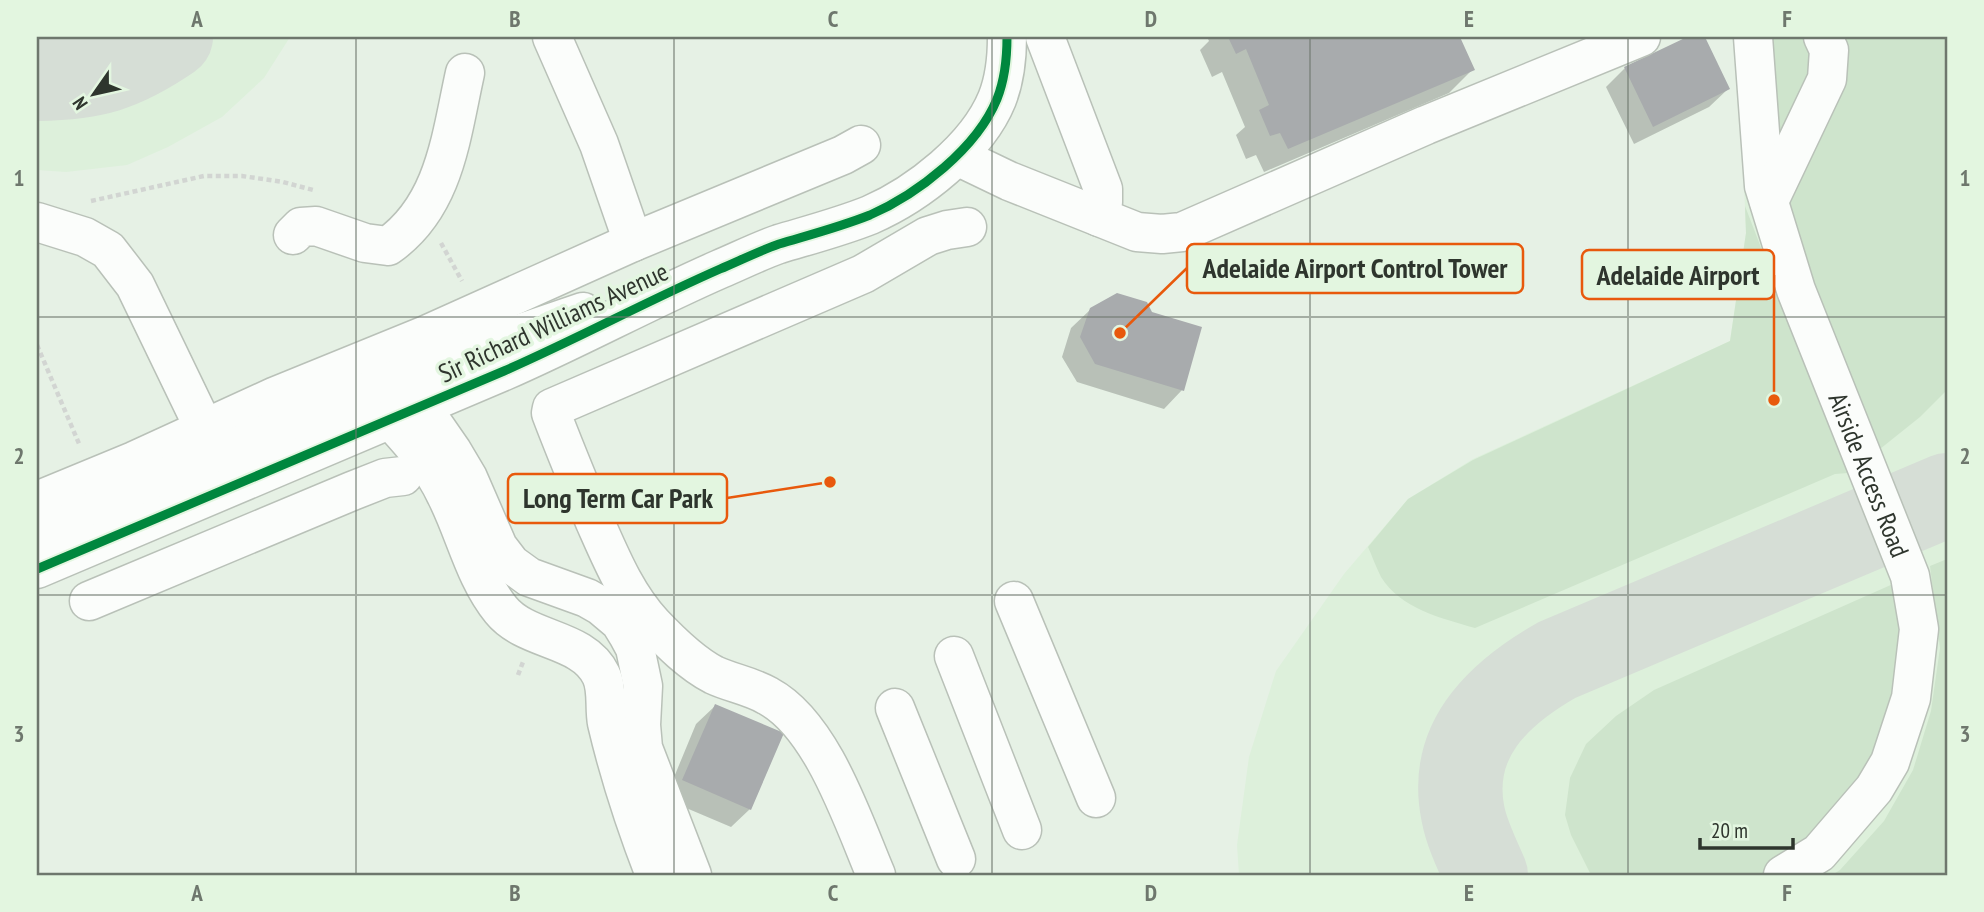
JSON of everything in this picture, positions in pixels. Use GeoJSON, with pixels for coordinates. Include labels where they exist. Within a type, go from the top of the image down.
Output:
{"type":"FeatureCollection","features":[{"type":"Feature","properties":{"kind":"street"},"geometry":{"type":"LineString","coordinates":[[552,37],[599,144],[633,242]]}},
{"type":"Feature","properties":{"kind":"street","name":"Sir Richard Williams Avenue"},"geometry":{"type":"LineString","coordinates":[[37,569],[398,403],[437,362],[622,300],[666,293],[775,245],[871,215],[908,194],[957,156],[980,128],[997,100],[1007,63],[1007,37]]}},
{"type":"Feature","properties":{"kind":"street"},"geometry":{"type":"LineString","coordinates":[[1045,37],[1103,189],[1099,217]]}},
{"type":"Feature","properties":{"kind":"street"},"geometry":{"type":"LineString","coordinates":[[957,156],[1138,232],[1182,232],[1426,125],[1640,37]]}},
{"type":"Feature","properties":{"kind":"street","name":"Airside Access Road"},"geometry":{"type":"LineString","coordinates":[[1753,37],[1764,186],[1796,290],[1910,576],[1919,629],[1911,698],[1890,762],[1874,789],[1819,853],[1783,875]]}},
{"type":"Feature","properties":{"kind":"street"},"geometry":{"type":"LineString","coordinates":[[1769,201],[1827,79],[1829,50],[1823,37]]}},
{"type":"Feature","properties":{"kind":"street"},"geometry":{"type":"LineString","coordinates":[[293,235],[301,227],[316,226],[365,243],[388,246],[405,234],[424,209],[443,167],[465,73]]}},
{"type":"Feature","properties":{"kind":"street"},"geometry":{"type":"LineString","coordinates":[[37,502],[276,396],[437,330],[633,242],[843,155],[861,145]]}},
{"type":"Feature","properties":{"kind":"street"},"geometry":{"type":"LineString","coordinates":[[37,222],[85,237],[108,250],[135,285],[205,429]]}},
{"type":"Feature","properties":{"kind":"street"},"geometry":{"type":"LineString","coordinates":[[876,875],[833,773],[794,716],[767,695],[712,674],[690,658],[650,621],[634,599],[618,574],[551,414],[552,408],[863,274],[928,236],[967,227]]}},
{"type":"Feature","properties":{"kind":"street"},"geometry":{"type":"LineString","coordinates":[[398,403],[457,517],[476,568],[502,612],[519,626],[585,655],[603,678],[607,721],[655,875]]}},
{"type":"Feature","properties":{"kind":"street"},"geometry":{"type":"LineString","coordinates":[[398,403],[434,425],[468,478],[498,547],[511,564],[529,577],[601,606],[620,622],[635,648],[643,686],[643,748],[692,875]]}},
{"type":"Feature","properties":{"kind":"street","name":"Sir Richard Williams Avenue"},"geometry":{"type":"LineString","coordinates":[[37,539],[136,489],[398,403]]}},
{"type":"Feature","properties":{"kind":"street"},"geometry":{"type":"LineString","coordinates":[[89,601],[374,482],[403,476]]}},
{"type":"Feature","properties":{"kind":"street"},"geometry":{"type":"LineString","coordinates":[[1014,601],[1096,798]]}},
{"type":"Feature","properties":{"kind":"street"},"geometry":{"type":"LineString","coordinates":[[954,656],[1022,831]]}},
{"type":"Feature","properties":{"kind":"street"},"geometry":{"type":"LineString","coordinates":[[895,708],[956,859]]}},
{"type":"Feature","properties":{"kind":"path"},"geometry":{"type":"LineString","coordinates":[[37,345],[82,451]]}},
{"type":"Feature","properties":{"kind":"shaded area"},"geometry":{"type":"Polygon","coordinates":[[[37,37],[290,37],[264,78],[222,117],[168,147],[127,165],[66,172],[37,170],[37,37]]]}},
{"type":"Feature","properties":{"kind":"shaded area"},"geometry":{"type":"Polygon","coordinates":[[[1738,37],[1947,37],[1947,875],[1239,875],[1237,845],[1249,757],[1276,671],[1344,574],[1408,499],[1473,459],[1730,341],[1746,233],[1738,37]]]}},
{"type":"Feature","properties":{"kind":"shaded area"},"geometry":{"type":"Polygon","coordinates":[[[1767,37],[1947,37],[1947,390],[1920,417],[1880,449],[1820,302],[1784,187],[1774,134],[1767,37]]]}},
{"type":"Feature","properties":{"kind":"shaded area"},"geometry":{"type":"Polygon","coordinates":[[[1745,206],[1848,473],[1835,474],[1475,628],[1423,611],[1389,588],[1381,577],[1368,547],[1408,499],[1473,460],[1730,341],[1746,233],[1745,206]]]}},
{"type":"Feature","properties":{"kind":"shaded area"},"geometry":{"type":"Polygon","coordinates":[[[1947,559],[1947,875],[1832,875],[1840,870],[1884,821],[1913,770],[1931,711],[1940,648],[1930,566],[1947,559]]]}},
{"type":"Feature","properties":{"kind":"shaded area"},"geometry":{"type":"Polygon","coordinates":[[[1893,584],[1901,623],[1888,732],[1859,790],[1817,839],[1762,875],[1591,875],[1571,835],[1565,815],[1570,778],[1586,744],[1616,716],[1654,690],[1893,584]]]}},
{"type":"Feature","properties":{"kind":"building"},"geometry":{"type":"Polygon","coordinates":[[[1228,37],[1460,37],[1475,70],[1288,149],[1280,133],[1270,136],[1259,110],[1269,105],[1246,49],[1236,54],[1228,37]]]}},
{"type":"Feature","properties":{"kind":"building"},"geometry":{"type":"Polygon","coordinates":[[[1687,37],[1705,37],[1730,89],[1653,127],[1624,67],[1687,37]]]}},
{"type":"Feature","properties":{"kind":"building"},"geometry":{"type":"Polygon","coordinates":[[[1117,293],[1147,302],[1152,312],[1202,327],[1184,391],[1095,364],[1080,337],[1090,308],[1117,293]]]}},
{"type":"Feature","properties":{"kind":"building"},"geometry":{"type":"Polygon","coordinates":[[[715,704],[784,733],[751,810],[682,780],[715,704]]]}},
{"type":"Feature","properties":{"kind":"taxiway"},"geometry":{"type":"LineString","coordinates":[[37,79],[75,77],[123,65],[171,37]]}},
{"type":"Feature","properties":{"kind":"taxiway"},"geometry":{"type":"LineString","coordinates":[[1486,875],[1463,814],[1460,787],[1463,763],[1471,741],[1483,722],[1516,688],[1557,660],[1947,495]]}},
{"type":"Feature","properties":{"kind":"cycle path"},"geometry":{"type":"LineString","coordinates":[[37,569],[504,371],[757,253],[859,219],[888,206],[944,168],[961,152],[988,117],[1000,91],[1007,37]]}},
{"type":"Feature","properties":{"kind":"place","name":"Adelaide Airport Control Tower"},"geometry":{"type":"Point","coordinates":[1120,333]}},
{"type":"Feature","properties":{"kind":"place","name":"Adelaide Airport"},"geometry":{"type":"Point","coordinates":[1774,400]}},
{"type":"Feature","properties":{"kind":"place","name":"Long Term Car Park"},"geometry":{"type":"Point","coordinates":[830,482]}}]}
